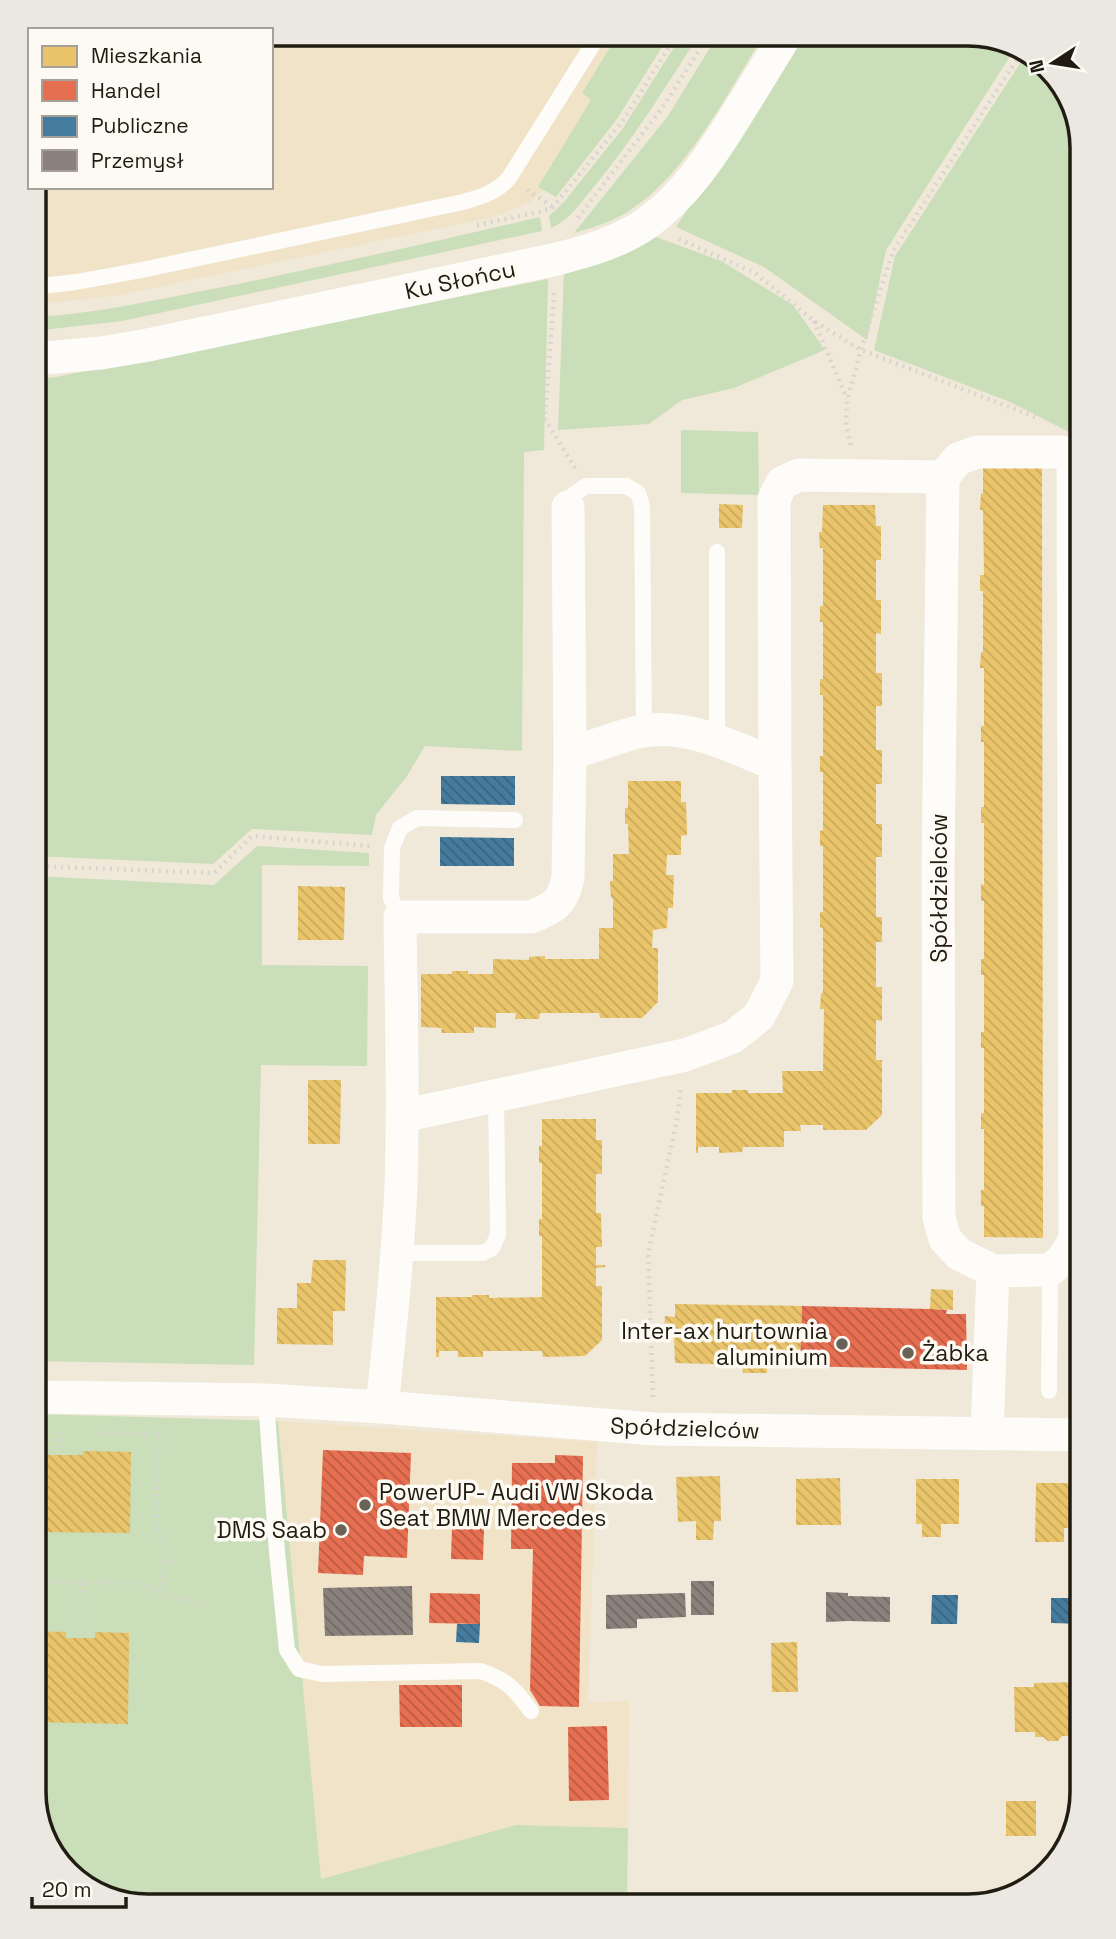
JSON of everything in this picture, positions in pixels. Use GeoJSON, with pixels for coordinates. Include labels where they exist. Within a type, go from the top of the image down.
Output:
{"type":"FeatureCollection","features":[{"type":"Feature","properties":{"kind":"street","name":"Ku Słońcu"},"geometry":{"type":"LineString","coordinates":[[46,358],[144,346],[557,259],[617,240],[646,224],[670,203],[705,163],[779,46]]}},
{"type":"Feature","properties":{"kind":"street"},"geometry":{"type":"LineString","coordinates":[[402,1116],[685,1055],[733,1037],[760,1016],[777,981],[774,499],[782,483],[799,475],[943,477],[958,459],[976,452],[1060,452],[1070,458]]}},
{"type":"Feature","properties":{"kind":"street","name":"Spółdzielców"},"geometry":{"type":"LineString","coordinates":[[943,477],[938,867],[939,1217],[944,1239],[959,1254],[993,1271],[1050,1270]]}},
{"type":"Feature","properties":{"kind":"street"},"geometry":{"type":"LineString","coordinates":[[383,1407],[397,1253],[402,1116],[400,918],[531,917],[550,909],[564,895],[568,878],[577,497]]}},
{"type":"Feature","properties":{"kind":"street"},"geometry":{"type":"LineString","coordinates":[[570,754],[644,731],[680,731],[717,741],[775,764]]}},
{"type":"Feature","properties":{"kind":"street"},"geometry":{"type":"LineString","coordinates":[[1050,1270],[1063,1259],[1070,1247]]}},
{"type":"Feature","properties":{"kind":"street"},"geometry":{"type":"LineString","coordinates":[[988,1434],[993,1271]]}},
{"type":"Feature","properties":{"kind":"street","name":"Spółdzielców"},"geometry":{"type":"LineString","coordinates":[[46,1397],[266,1400],[654,1429],[1070,1435]]}},
{"type":"Feature","properties":{"kind":"lane"},"geometry":{"type":"LineString","coordinates":[[46,285],[100,278],[259,247],[463,202],[490,193],[509,178],[592,46]]}},
{"type":"Feature","properties":{"kind":"lane"},"geometry":{"type":"LineString","coordinates":[[577,497],[626,486],[638,493],[642,506],[644,731]]}},
{"type":"Feature","properties":{"kind":"lane"},"geometry":{"type":"LineString","coordinates":[[717,552],[717,741]]}},
{"type":"Feature","properties":{"kind":"lane"},"geometry":{"type":"LineString","coordinates":[[400,918],[391,898],[392,848],[400,828],[417,818],[515,820]]}},
{"type":"Feature","properties":{"kind":"lane"},"geometry":{"type":"LineString","coordinates":[[397,1253],[483,1253],[492,1248],[498,1235],[496,1096]]}},
{"type":"Feature","properties":{"kind":"lane"},"geometry":{"type":"LineString","coordinates":[[1049,1391],[1050,1270]]}},
{"type":"Feature","properties":{"kind":"lane"},"geometry":{"type":"LineString","coordinates":[[266,1400],[287,1650],[299,1669],[322,1674],[481,1671],[514,1687],[531,1711]]}},
{"type":"Feature","properties":{"kind":"path"},"geometry":{"type":"LineString","coordinates":[[859,476],[846,425],[847,400],[860,350],[893,251],[1017,59]]}},
{"type":"Feature","properties":{"kind":"path"},"geometry":{"type":"LineString","coordinates":[[522,186],[553,207]]}},
{"type":"Feature","properties":{"kind":"path"},"geometry":{"type":"LineString","coordinates":[[646,224],[755,273],[814,320],[860,350],[1056,425],[1060,452]]}},
{"type":"Feature","properties":{"kind":"path"},"geometry":{"type":"LineString","coordinates":[[557,259],[545,419],[577,497]]}},
{"type":"Feature","properties":{"kind":"path"},"geometry":{"type":"LineString","coordinates":[[814,320],[847,400]]}},
{"type":"Feature","properties":{"kind":"path"},"geometry":{"type":"LineString","coordinates":[[46,867],[214,873],[253,836],[392,848]]}},
{"type":"Feature","properties":{"kind":"path"},"geometry":{"type":"LineString","coordinates":[[654,1429],[648,1254],[677,1119],[685,1055]]}},
{"type":"Feature","properties":{"kind":"path"},"geometry":{"type":"LineString","coordinates":[[159,1427],[156,1527],[164,1545],[159,1592]]}},
{"type":"Feature","properties":{"kind":"path"},"geometry":{"type":"LineString","coordinates":[[163,1562],[177,1562]]}},
{"type":"Feature","properties":{"kind":"path"},"geometry":{"type":"LineString","coordinates":[[46,1582],[138,1584],[205,1604]]}},
{"type":"Feature","properties":{"kind":"path"},"geometry":{"type":"LineString","coordinates":[[79,1638],[81,1582]]}},
{"type":"Feature","properties":{"kind":"shaded area"},"geometry":{"type":"Polygon","coordinates":[[[273,46],[634,46],[547,186],[531,202],[493,217],[119,295],[46,303],[46,189],[273,189],[273,46]]]}},
{"type":"Feature","properties":{"kind":"shaded area"},"geometry":{"type":"Polygon","coordinates":[[[278,1421],[597,1442],[588,1702],[629,1701],[628,1828],[516,1825],[321,1879],[278,1421]]]}},
{"type":"Feature","properties":{"kind":"green space"},"geometry":{"type":"Polygon","coordinates":[[[611,46],[663,46],[617,119],[556,197],[538,187],[591,100],[582,93],[611,46]]]}},
{"type":"Feature","properties":{"kind":"green space"},"geometry":{"type":"Polygon","coordinates":[[[675,46],[692,46],[608,169],[574,211],[551,228],[549,216],[564,202],[623,128],[675,46]]]}},
{"type":"Feature","properties":{"kind":"green space"},"geometry":{"type":"Polygon","coordinates":[[[711,46],[757,46],[704,132],[667,179],[646,199],[624,214],[574,233],[668,116],[711,46]]]}},
{"type":"Feature","properties":{"kind":"green space"},"geometry":{"type":"Polygon","coordinates":[[[793,46],[975,46],[988,47],[1011,55],[886,250],[867,340],[764,267],[676,227],[793,46]]]}},
{"type":"Feature","properties":{"kind":"green space"},"geometry":{"type":"Polygon","coordinates":[[[1018,66],[1018,98],[1057,98],[1069,128],[1070,432],[1010,402],[874,350],[895,256],[1018,66]]]}},
{"type":"Feature","properties":{"kind":"green space"},"geometry":{"type":"Polygon","coordinates":[[[540,217],[542,231],[122,321],[46,330],[46,316],[107,309],[345,261],[540,217]]]}},
{"type":"Feature","properties":{"kind":"green space"},"geometry":{"type":"Polygon","coordinates":[[[656,237],[721,261],[793,305],[825,350],[734,388],[682,400],[649,424],[558,430],[564,272],[656,237]]]}},
{"type":"Feature","properties":{"kind":"green space"},"geometry":{"type":"Polygon","coordinates":[[[548,279],[544,450],[524,452],[522,751],[425,746],[407,776],[376,815],[372,835],[252,829],[213,864],[46,857],[46,378],[548,279]]]}},
{"type":"Feature","properties":{"kind":"green space"},"geometry":{"type":"Polygon","coordinates":[[[681,430],[758,432],[759,495],[681,493],[681,430]]]}},
{"type":"Feature","properties":{"kind":"green space"},"geometry":{"type":"Polygon","coordinates":[[[257,846],[369,853],[369,866],[262,865],[262,965],[368,966],[367,1066],[261,1065],[254,1365],[46,1361],[46,877],[214,885],[257,846]]]}},
{"type":"Feature","properties":{"kind":"green space"},"geometry":{"type":"Polygon","coordinates":[[[46,1414],[278,1421],[321,1879],[516,1825],[628,1828],[627,1894],[141,1893],[115,1888],[91,1876],[71,1859],[63,1848],[47,1811],[46,1414]]]}},
{"type":"Feature","properties":{"kind":"building: Mieszkania"},"geometry":{"type":"Polygon","coordinates":[[[983,466],[1042,466],[1043,1238],[984,1237],[984,1206],[981,1206],[981,1190],[984,1190],[984,1129],[981,1129],[981,1113],[984,1113],[984,1048],[981,1048],[981,1032],[984,1032],[984,975],[981,975],[981,959],[984,959],[984,901],[981,901],[981,884],[984,885],[984,823],[981,823],[981,807],[984,807],[984,742],[981,742],[981,726],[984,726],[984,668],[980,668],[983,652],[983,591],[980,591],[980,575],[984,575],[983,510],[980,510],[983,466]]]}},
{"type":"Feature","properties":{"kind":"building: Mieszkania"},"geometry":{"type":"Polygon","coordinates":[[[719,504],[743,505],[742,528],[719,528],[719,504]]]}},
{"type":"Feature","properties":{"kind":"building: Mieszkania"},"geometry":{"type":"Polygon","coordinates":[[[823,505],[875,505],[876,526],[881,526],[881,560],[876,560],[876,600],[881,600],[881,634],[876,633],[876,673],[882,673],[882,706],[876,706],[876,750],[882,750],[882,784],[876,784],[876,824],[882,824],[882,857],[876,857],[876,917],[882,917],[882,942],[876,942],[876,987],[882,987],[882,1021],[876,1020],[876,1060],[882,1060],[882,1115],[866,1130],[823,1130],[823,1125],[800,1125],[801,1131],[784,1131],[784,1147],[743,1147],[742,1152],[719,1153],[719,1147],[698,1147],[696,1153],[696,1093],[748,1090],[748,1093],[783,1093],[782,1071],[823,1071],[824,1009],[820,1009],[823,993],[823,928],[820,927],[820,912],[823,912],[823,846],[820,846],[820,831],[823,830],[823,772],[820,772],[820,756],[823,756],[823,695],[820,695],[820,679],[823,679],[823,622],[820,622],[820,606],[823,606],[823,548],[820,548],[819,532],[822,532],[823,505]]]}},
{"type":"Feature","properties":{"kind":"building: Mieszkania"},"geometry":{"type":"Polygon","coordinates":[[[628,781],[681,781],[681,802],[686,802],[687,835],[681,836],[681,855],[667,855],[666,875],[674,875],[673,908],[668,908],[667,928],[653,930],[652,948],[658,948],[658,1002],[642,1018],[600,1018],[599,1013],[540,1013],[539,1019],[515,1019],[516,1013],[496,1013],[496,1028],[474,1027],[474,1033],[441,1033],[442,1028],[421,1027],[421,974],[468,971],[468,974],[493,974],[493,959],[529,960],[529,957],[545,956],[545,959],[599,959],[599,928],[613,928],[610,881],[613,881],[613,854],[629,854],[628,824],[625,824],[628,781]]]}},
{"type":"Feature","properties":{"kind":"building: Mieszkania"},"geometry":{"type":"Polygon","coordinates":[[[298,886],[345,887],[344,940],[298,940],[298,886]]]}},
{"type":"Feature","properties":{"kind":"building: Mieszkania"},"geometry":{"type":"Polygon","coordinates":[[[308,1080],[341,1080],[340,1144],[308,1144],[308,1080]]]}},
{"type":"Feature","properties":{"kind":"building: Mieszkania"},"geometry":{"type":"Polygon","coordinates":[[[542,1119],[596,1119],[596,1140],[602,1140],[602,1174],[596,1174],[596,1213],[601,1213],[602,1247],[596,1247],[596,1265],[605,1267],[596,1268],[596,1286],[602,1286],[602,1340],[585,1356],[543,1357],[542,1351],[483,1351],[483,1357],[458,1357],[458,1351],[439,1351],[439,1357],[436,1357],[436,1297],[542,1297],[542,1236],[539,1236],[539,1219],[542,1219],[542,1163],[539,1163],[539,1146],[542,1146],[542,1119]]]}},
{"type":"Feature","properties":{"kind":"building: Mieszkania"},"geometry":{"type":"Polygon","coordinates":[[[313,1260],[346,1260],[345,1311],[333,1311],[333,1345],[277,1344],[277,1308],[297,1308],[297,1283],[311,1283],[313,1260]]]}},
{"type":"Feature","properties":{"kind":"building: Mieszkania"},"geometry":{"type":"Polygon","coordinates":[[[931,1289],[953,1290],[953,1310],[930,1309],[931,1289]]]}},
{"type":"Feature","properties":{"kind":"building: Mieszkania"},"geometry":{"type":"Polygon","coordinates":[[[675,1304],[802,1306],[800,1366],[767,1365],[767,1373],[743,1373],[742,1365],[675,1363],[674,1334],[664,1334],[665,1316],[675,1317],[675,1304]]]}},
{"type":"Feature","properties":{"kind":"building: Mieszkania"},"geometry":{"type":"Polygon","coordinates":[[[83,1451],[131,1452],[130,1533],[46,1532],[46,1455],[83,1455],[83,1451]]]}},
{"type":"Feature","properties":{"kind":"building: Mieszkania"},"geometry":{"type":"Polygon","coordinates":[[[720,1476],[721,1521],[714,1521],[713,1540],[696,1540],[696,1521],[678,1522],[676,1477],[720,1476]]]}},
{"type":"Feature","properties":{"kind":"building: Mieszkania"},"geometry":{"type":"Polygon","coordinates":[[[840,1478],[841,1525],[796,1525],[796,1479],[840,1478]]]}},
{"type":"Feature","properties":{"kind":"building: Mieszkania"},"geometry":{"type":"Polygon","coordinates":[[[916,1479],[959,1479],[959,1524],[941,1524],[941,1537],[922,1537],[922,1524],[916,1524],[916,1479]]]}},
{"type":"Feature","properties":{"kind":"building: Mieszkania"},"geometry":{"type":"Polygon","coordinates":[[[1036,1483],[1070,1483],[1070,1528],[1064,1528],[1064,1542],[1035,1542],[1036,1483]]]}},
{"type":"Feature","properties":{"kind":"building: Mieszkania"},"geometry":{"type":"Polygon","coordinates":[[[46,1631],[66,1632],[66,1638],[95,1638],[95,1632],[129,1633],[128,1724],[46,1722],[46,1631]]]}},
{"type":"Feature","properties":{"kind":"building: Mieszkania"},"geometry":{"type":"Polygon","coordinates":[[[797,1642],[798,1692],[772,1692],[771,1643],[797,1642]]]}},
{"type":"Feature","properties":{"kind":"building: Mieszkania"},"geometry":{"type":"Polygon","coordinates":[[[1070,1682],[1070,1736],[1062,1736],[1058,1741],[1048,1741],[1043,1737],[1035,1737],[1035,1732],[1015,1732],[1014,1687],[1034,1687],[1034,1683],[1070,1682]]]}},
{"type":"Feature","properties":{"kind":"building: Mieszkania"},"geometry":{"type":"Polygon","coordinates":[[[1006,1801],[1036,1801],[1036,1836],[1006,1836],[1006,1801]]]}},
{"type":"Feature","properties":{"kind":"building: Handel"},"geometry":{"type":"Polygon","coordinates":[[[802,1306],[930,1309],[947,1310],[946,1314],[966,1314],[967,1370],[800,1366],[802,1306]]]}},
{"type":"Feature","properties":{"kind":"building: Handel","name":"PowerUP- Audi VW Skoda Seat BMW Mercedes"},"geometry":{"type":"Polygon","coordinates":[[[323,1450],[411,1453],[407,1558],[364,1556],[363,1575],[318,1573],[323,1450]]]}},
{"type":"Feature","properties":{"kind":"building: Handel"},"geometry":{"type":"Polygon","coordinates":[[[555,1455],[583,1456],[579,1707],[540,1706],[530,1690],[533,1549],[511,1549],[512,1463],[555,1463],[555,1455]]]}},
{"type":"Feature","properties":{"kind":"building: Handel"},"geometry":{"type":"Polygon","coordinates":[[[452,1527],[484,1528],[483,1560],[451,1559],[452,1527]]]}},
{"type":"Feature","properties":{"kind":"building: Handel"},"geometry":{"type":"Polygon","coordinates":[[[430,1593],[480,1594],[480,1624],[429,1623],[430,1593]]]}},
{"type":"Feature","properties":{"kind":"building: Handel"},"geometry":{"type":"Polygon","coordinates":[[[399,1685],[462,1685],[462,1727],[400,1727],[399,1685]]]}},
{"type":"Feature","properties":{"kind":"building: Handel"},"geometry":{"type":"Polygon","coordinates":[[[607,1726],[609,1800],[569,1801],[568,1727],[607,1726]]]}},
{"type":"Feature","properties":{"kind":"building: Publiczne"},"geometry":{"type":"Polygon","coordinates":[[[441,776],[515,776],[515,805],[441,804],[441,776]]]}},
{"type":"Feature","properties":{"kind":"building: Publiczne"},"geometry":{"type":"Polygon","coordinates":[[[440,837],[514,838],[514,866],[440,866],[440,837]]]}},
{"type":"Feature","properties":{"kind":"building: Publiczne"},"geometry":{"type":"Polygon","coordinates":[[[932,1595],[958,1595],[957,1624],[931,1624],[932,1595]]]}},
{"type":"Feature","properties":{"kind":"building: Publiczne"},"geometry":{"type":"Polygon","coordinates":[[[1051,1598],[1070,1598],[1070,1624],[1051,1623],[1051,1598]]]}},
{"type":"Feature","properties":{"kind":"building: Publiczne"},"geometry":{"type":"Polygon","coordinates":[[[457,1624],[480,1624],[479,1643],[456,1642],[457,1624]]]}},
{"type":"Feature","properties":{"kind":"building: Przemysł"},"geometry":{"type":"Polygon","coordinates":[[[691,1581],[714,1581],[714,1615],[691,1615],[691,1581]]]}},
{"type":"Feature","properties":{"kind":"building: Przemysł"},"geometry":{"type":"Polygon","coordinates":[[[412,1586],[413,1635],[325,1636],[323,1588],[412,1586]]]}},
{"type":"Feature","properties":{"kind":"building: Przemysł"},"geometry":{"type":"Polygon","coordinates":[[[826,1592],[848,1593],[848,1596],[890,1597],[890,1622],[826,1622],[826,1592]]]}},
{"type":"Feature","properties":{"kind":"building: Przemysł"},"geometry":{"type":"Polygon","coordinates":[[[685,1593],[686,1617],[637,1619],[637,1628],[606,1629],[606,1595],[685,1593]]]}},
{"type":"Feature","properties":{"kind":"place","name":"Inter-ax hurtownia aluminium"},"geometry":{"type":"Point","coordinates":[842,1344]}},
{"type":"Feature","properties":{"kind":"place","name":"Żabka"},"geometry":{"type":"Point","coordinates":[908,1353]}},
{"type":"Feature","properties":{"kind":"place","name":"PowerUP- Audi VW Skoda Seat BMW Mercedes"},"geometry":{"type":"Point","coordinates":[365,1505]}},
{"type":"Feature","properties":{"kind":"place","name":"DMS Saab"},"geometry":{"type":"Point","coordinates":[341,1530]}}]}
